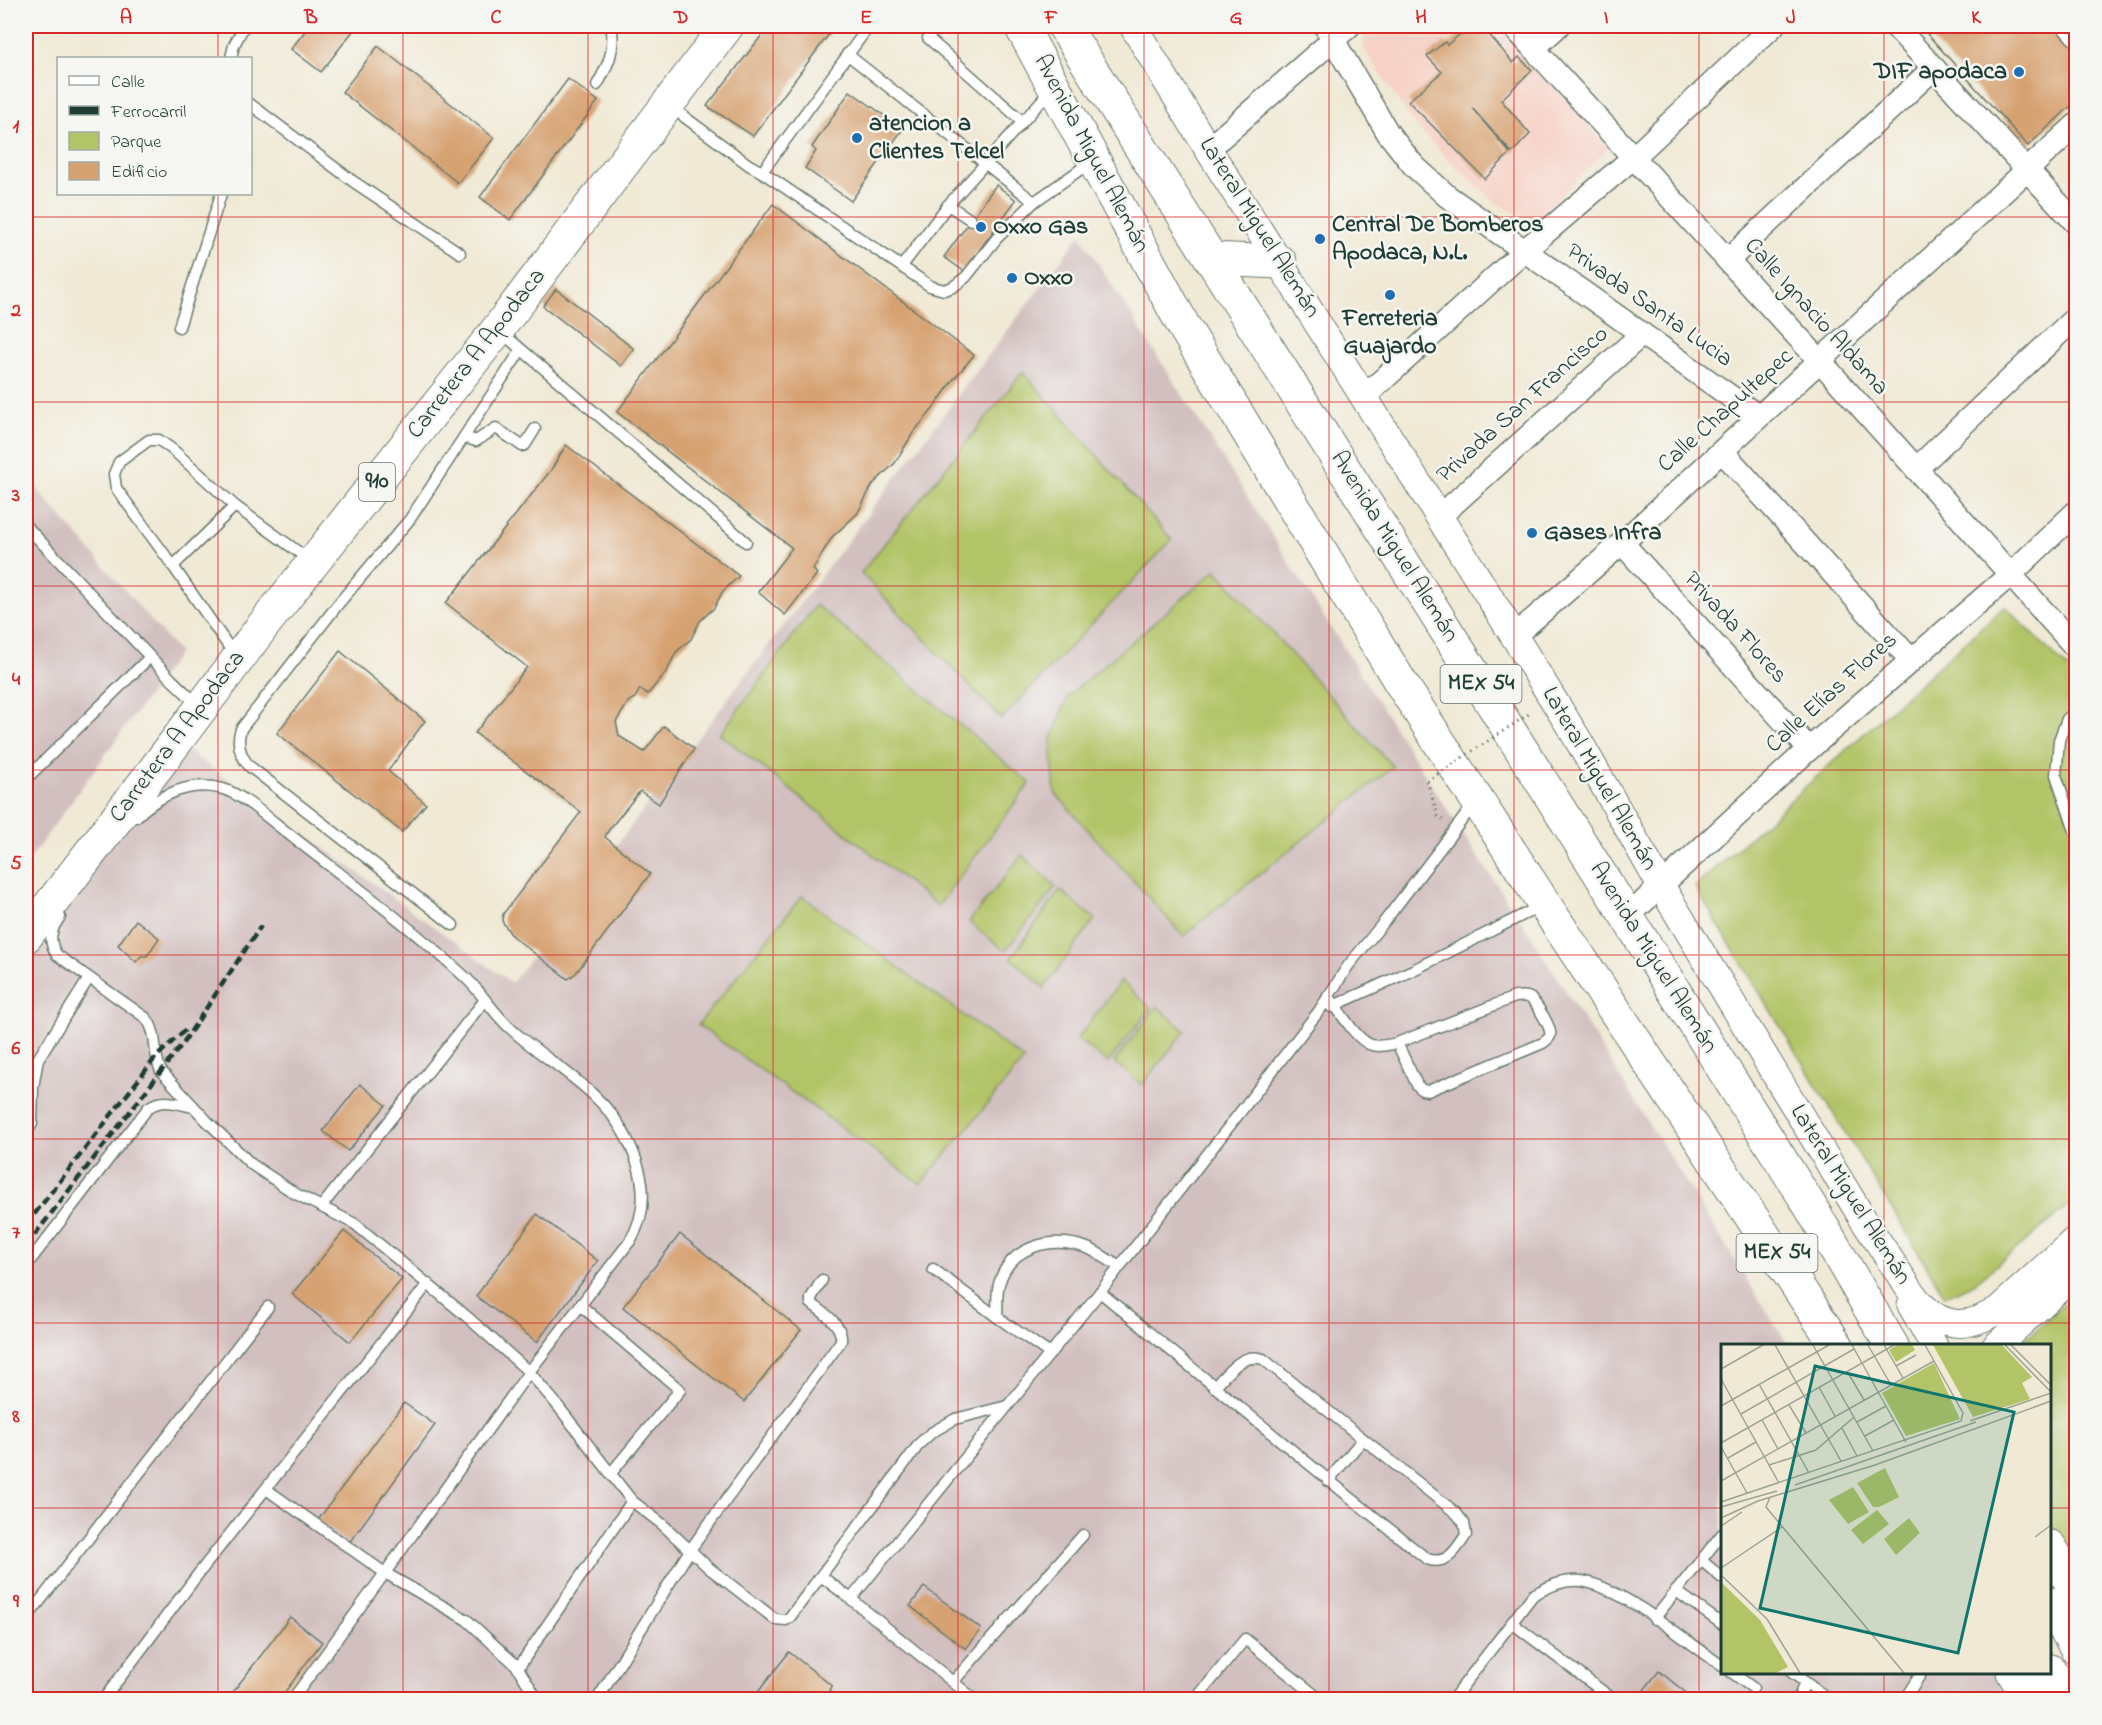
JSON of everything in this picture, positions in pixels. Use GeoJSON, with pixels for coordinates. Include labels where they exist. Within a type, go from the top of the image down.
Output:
{"type":"FeatureCollection","features":[{"type":"Feature","properties":{"kind":"main road","name":"910"},"geometry":{"type":"LineString","coordinates":[[26,916],[304,556],[502,333],[712,26]]}},
{"type":"Feature","properties":{"kind":"main road","name":"910"},"geometry":{"type":"LineString","coordinates":[[662,100],[727,26]]}},
{"type":"Feature","properties":{"kind":"main road","name":"Avenida Miguel Alemán"},"geometry":{"type":"LineString","coordinates":[[1021,26],[1182,325],[1399,680],[1836,1344]]}},
{"type":"Feature","properties":{"kind":"main road","name":"Avenida Miguel Alemán"},"geometry":{"type":"LineString","coordinates":[[1064,26],[1810,1206],[1891,1344]]}},
{"type":"Feature","properties":{"kind":"main road"},"geometry":{"type":"LineString","coordinates":[[1210,259],[1280,262]]}},
{"type":"Feature","properties":{"kind":"main road","name":"Carretera A Apodaca"},"geometry":{"type":"LineString","coordinates":[[26,936],[262,627],[502,333]]}},
{"type":"Feature","properties":{"kind":"main road"},"geometry":{"type":"LineString","coordinates":[[1810,1206],[1846,1247],[1887,1300],[1915,1344]]}},
{"type":"Feature","properties":{"kind":"main road"},"geometry":{"type":"LineString","coordinates":[[1764,1234],[1810,1344]]}},
{"type":"Feature","properties":{"kind":"main road"},"geometry":{"type":"LineString","coordinates":[[2051,1550],[2076,1591]]}},
{"type":"Feature","properties":{"kind":"main road"},"geometry":{"type":"LineString","coordinates":[[2051,1607],[2076,1647]]}},
{"type":"Feature","properties":{"kind":"main road"},"geometry":{"type":"LineString","coordinates":[[2014,1674],[2030,1700]]}},
{"type":"Feature","properties":{"kind":"main road"},"geometry":{"type":"LineString","coordinates":[[2051,1674],[2068,1700]]}},
{"type":"Feature","properties":{"kind":"street","name":"Lateral Miguel Alemán"},"geometry":{"type":"LineString","coordinates":[[1133,26],[1577,738],[1660,886],[1904,1283],[1926,1311],[1944,1322],[1967,1323],[1986,1318],[1999,1309],[2076,1239]]}},
{"type":"Feature","properties":{"kind":"street","name":"Calle Ignacio Aldama"},"geometry":{"type":"LineString","coordinates":[[1513,26],[1821,362],[2076,648]]}},
{"type":"Feature","properties":{"kind":"street"},"geometry":{"type":"LineString","coordinates":[[1534,48],[1558,26]]}},
{"type":"Feature","properties":{"kind":"street"},"geometry":{"type":"LineString","coordinates":[[1365,396],[1524,251],[1634,157],[1773,26]]}},
{"type":"Feature","properties":{"kind":"street"},"geometry":{"type":"LineString","coordinates":[[1895,26],[2076,223]]}},
{"type":"Feature","properties":{"kind":"street"},"geometry":{"type":"LineString","coordinates":[[2069,26],[2076,34]]}},
{"type":"Feature","properties":{"kind":"street"},"geometry":{"type":"LineString","coordinates":[[1208,149],[1336,30]]}},
{"type":"Feature","properties":{"kind":"street","name":"Privada Santa Lucia"},"geometry":{"type":"LineString","coordinates":[[1336,30],[1388,133],[1414,166],[1447,196],[1758,416]]}},
{"type":"Feature","properties":{"kind":"street"},"geometry":{"type":"LineString","coordinates":[[1728,260],[1934,68]]}},
{"type":"Feature","properties":{"kind":"street","name":"Calle Chapultepec"},"geometry":{"type":"LineString","coordinates":[[1514,636],[1622,543],[2076,125]]}},
{"type":"Feature","properties":{"kind":"street"},"geometry":{"type":"LineString","coordinates":[[1916,469],[2076,317]]}},
{"type":"Feature","properties":{"kind":"street","name":"Privada San Francisco"},"geometry":{"type":"LineString","coordinates":[[1439,517],[1642,334]]}},
{"type":"Feature","properties":{"kind":"street"},"geometry":{"type":"LineString","coordinates":[[1722,451],[1911,660]]}},
{"type":"Feature","properties":{"kind":"street","name":"Calle Elías Flores"},"geometry":{"type":"LineString","coordinates":[[1627,917],[1809,749],[2010,575],[2076,512]]}},
{"type":"Feature","properties":{"kind":"street","name":"Privada Flores"},"geometry":{"type":"LineString","coordinates":[[1622,543],[1809,749]]}},
{"type":"Feature","properties":{"kind":"street"},"geometry":{"type":"LineString","coordinates":[[1863,1219],[1933,1344]]}},
{"type":"Feature","properties":{"kind":"street"},"geometry":{"type":"LineString","coordinates":[[1998,1344],[2076,1273]]}},
{"type":"Feature","properties":{"kind":"lane"},"geometry":{"type":"LineString","coordinates":[[231,57],[234,45],[244,26]]}},
{"type":"Feature","properties":{"kind":"lane"},"geometry":{"type":"LineString","coordinates":[[597,85],[610,58],[613,34],[610,26]]}},
{"type":"Feature","properties":{"kind":"lane"},"geometry":{"type":"LineString","coordinates":[[762,172],[869,26]]}},
{"type":"Feature","properties":{"kind":"lane"},"geometry":{"type":"LineString","coordinates":[[928,38],[1022,121]]}},
{"type":"Feature","properties":{"kind":"lane"},"geometry":{"type":"LineString","coordinates":[[847,54],[1035,202]]}},
{"type":"Feature","properties":{"kind":"lane"},"geometry":{"type":"LineString","coordinates":[[902,266],[948,205],[1054,86]]}},
{"type":"Feature","properties":{"kind":"lane"},"geometry":{"type":"LineString","coordinates":[[662,100],[748,165],[762,172],[930,286],[944,290],[953,287],[966,277],[994,236],[1035,202],[1094,160]]}},
{"type":"Feature","properties":{"kind":"lane"},"geometry":{"type":"LineString","coordinates":[[252,106],[354,182],[460,253]]}},
{"type":"Feature","properties":{"kind":"lane"},"geometry":{"type":"LineString","coordinates":[[179,327],[221,195]]}},
{"type":"Feature","properties":{"kind":"lane"},"geometry":{"type":"LineString","coordinates":[[948,205],[971,220]]}},
{"type":"Feature","properties":{"kind":"lane"},"geometry":{"type":"LineString","coordinates":[[453,925],[249,766],[243,758],[238,738],[241,729],[339,603],[410,519],[464,437],[502,333],[746,542]]}},
{"type":"Feature","properties":{"kind":"lane"},"geometry":{"type":"LineString","coordinates":[[464,437],[476,441],[496,428],[522,446],[535,429]]}},
{"type":"Feature","properties":{"kind":"lane"},"geometry":{"type":"LineString","coordinates":[[231,650],[116,488],[114,474],[119,462],[149,440],[159,440],[235,506],[304,556]]}},
{"type":"Feature","properties":{"kind":"lane"},"geometry":{"type":"LineString","coordinates":[[173,566],[235,506]]}},
{"type":"Feature","properties":{"kind":"lane"},"geometry":{"type":"LineString","coordinates":[[26,529],[192,699]]}},
{"type":"Feature","properties":{"kind":"lane"},"geometry":{"type":"LineString","coordinates":[[26,779],[150,657]]}},
{"type":"Feature","properties":{"kind":"lane"},"geometry":{"type":"LineString","coordinates":[[2076,711],[2067,719],[2059,740],[2056,775],[2076,834]]}},
{"type":"Feature","properties":{"kind":"lane"},"geometry":{"type":"LineString","coordinates":[[130,825],[152,802],[169,793],[205,787],[231,791],[340,874],[433,950],[465,977],[512,1031],[589,1091],[626,1136],[636,1162],[643,1198],[640,1222],[630,1240],[529,1372],[292,1700]]}},
{"type":"Feature","properties":{"kind":"lane"},"geometry":{"type":"LineString","coordinates":[[851,1599],[1100,1293],[1319,1011],[1348,966],[1477,800]]}},
{"type":"Feature","properties":{"kind":"lane"},"geometry":{"type":"LineString","coordinates":[[1319,1011],[1336,1006],[1413,970],[1545,905]]}},
{"type":"Feature","properties":{"kind":"lane"},"geometry":{"type":"LineString","coordinates":[[68,906],[52,929],[51,943],[57,955],[146,1018],[153,1031],[159,1066],[194,1107],[251,1164],[296,1194],[355,1224],[529,1372],[555,1401],[632,1501],[709,1568],[774,1619],[786,1620],[790,1617],[896,1474],[931,1432],[955,1419],[1007,1406]]}},
{"type":"Feature","properties":{"kind":"lane"},"geometry":{"type":"LineString","coordinates":[[26,1133],[32,1124],[33,1087],[38,1059],[89,978]]}},
{"type":"Feature","properties":{"kind":"lane"},"geometry":{"type":"LineString","coordinates":[[1328,996],[1361,1038],[1370,1044],[1382,1046],[1397,1043],[1524,996],[1530,998],[1536,1005],[1550,1027],[1551,1034],[1549,1039],[1543,1043],[1428,1091],[1422,1090],[1418,1085],[1397,1043]]}},
{"type":"Feature","properties":{"kind":"lane"},"geometry":{"type":"LineString","coordinates":[[322,1206],[484,1001]]}},
{"type":"Feature","properties":{"kind":"lane"},"geometry":{"type":"LineString","coordinates":[[26,1266],[148,1108],[158,1102],[194,1107]]}},
{"type":"Feature","properties":{"kind":"lane"},"geometry":{"type":"LineString","coordinates":[[997,1317],[999,1285],[1011,1260],[1032,1247],[1062,1243],[1088,1248],[1120,1266]]}},
{"type":"Feature","properties":{"kind":"lane"},"geometry":{"type":"LineString","coordinates":[[933,1269],[1050,1354]]}},
{"type":"Feature","properties":{"kind":"lane"},"geometry":{"type":"LineString","coordinates":[[597,1700],[690,1550],[842,1341],[839,1327],[811,1303],[811,1298],[822,1280]]}},
{"type":"Feature","properties":{"kind":"lane"},"geometry":{"type":"LineString","coordinates":[[103,1700],[199,1573],[428,1284]]}},
{"type":"Feature","properties":{"kind":"lane"},"geometry":{"type":"LineString","coordinates":[[1100,1293],[1214,1387],[1328,1481],[1427,1559],[1436,1562],[1444,1560],[1457,1549],[1466,1535],[1464,1523],[1456,1513],[1263,1359],[1250,1357],[1241,1361],[1214,1387]]}},
{"type":"Feature","properties":{"kind":"lane"},"geometry":{"type":"LineString","coordinates":[[580,1305],[680,1390],[611,1473]]}},
{"type":"Feature","properties":{"kind":"lane"},"geometry":{"type":"LineString","coordinates":[[26,1619],[268,1307]]}},
{"type":"Feature","properties":{"kind":"lane"},"geometry":{"type":"LineString","coordinates":[[1328,1481],[1363,1439]]}},
{"type":"Feature","properties":{"kind":"lane"},"geometry":{"type":"LineString","coordinates":[[266,1489],[385,1573],[467,1620],[518,1668],[538,1700]]}},
{"type":"Feature","properties":{"kind":"lane"},"geometry":{"type":"LineString","coordinates":[[518,1668],[632,1501]]}},
{"type":"Feature","properties":{"kind":"lane"},"geometry":{"type":"LineString","coordinates":[[953,1682],[1083,1535]]}},
{"type":"Feature","properties":{"kind":"lane"},"geometry":{"type":"LineString","coordinates":[[1654,1618],[1721,1535]]}},
{"type":"Feature","properties":{"kind":"lane"},"geometry":{"type":"LineString","coordinates":[[1701,1560],[1721,1577]]}},
{"type":"Feature","properties":{"kind":"lane"},"geometry":{"type":"LineString","coordinates":[[821,1576],[975,1700]]}},
{"type":"Feature","properties":{"kind":"lane"},"geometry":{"type":"LineString","coordinates":[[1452,1700],[1533,1595],[1550,1586],[1573,1582],[1582,1581],[1603,1588],[1637,1606],[1721,1665]]}},
{"type":"Feature","properties":{"kind":"lane"},"geometry":{"type":"LineString","coordinates":[[1676,1591],[1721,1623]]}},
{"type":"Feature","properties":{"kind":"lane"},"geometry":{"type":"LineString","coordinates":[[1512,1623],[1614,1700]]}},
{"type":"Feature","properties":{"kind":"lane"},"geometry":{"type":"LineString","coordinates":[[1194,1700],[1245,1639],[1320,1700]]}},
{"type":"Feature","properties":{"kind":"lane"},"geometry":{"type":"LineString","coordinates":[[1734,1674],[1753,1688]]}},
{"type":"Feature","properties":{"kind":"lane"},"geometry":{"type":"LineString","coordinates":[[1794,1674],[1830,1700]]}},
{"type":"Feature","properties":{"kind":"lane"},"geometry":{"type":"LineString","coordinates":[[1904,1700],[1921,1674]]}},
{"type":"Feature","properties":{"kind":"lane"},"geometry":{"type":"LineString","coordinates":[[1798,1700],[1805,1682]]}},
{"type":"Feature","properties":{"kind":"path"},"geometry":{"type":"LineString","coordinates":[[1438,816],[1427,781],[1532,712]]}},
{"type":"Feature","properties":{"kind":"shaded area"},"geometry":{"type":"Polygon","coordinates":[[[1374,26],[1501,26],[1608,148],[1533,224],[1494,201],[1415,125],[1363,48],[1364,34],[1374,26]]]}},
{"type":"Feature","properties":{"kind":"shaded area"},"geometry":{"type":"Polygon","coordinates":[[[1080,235],[1462,833],[1524,925],[1787,1344],[1721,1344],[1721,1674],[1993,1674],[2009,1699],[26,1699],[26,949],[180,745],[512,983],[1080,235]]]}},
{"type":"Feature","properties":{"kind":"shaded area"},"geometry":{"type":"Polygon","coordinates":[[[26,476],[179,653],[26,864],[26,476]]]}},
{"type":"Feature","properties":{"kind":"green space"},"geometry":{"type":"Polygon","coordinates":[[[1023,372],[1172,540],[1001,719],[861,573],[1023,372]]]}},
{"type":"Feature","properties":{"kind":"green space"},"geometry":{"type":"Polygon","coordinates":[[[1216,570],[1393,767],[1183,936],[1055,793],[1051,741],[1068,696],[1216,570]]]}},
{"type":"Feature","properties":{"kind":"green space"},"geometry":{"type":"Polygon","coordinates":[[[816,605],[1030,783],[938,906],[720,734],[816,605]]]}},
{"type":"Feature","properties":{"kind":"green space"},"geometry":{"type":"Polygon","coordinates":[[[2005,606],[2076,677],[2076,1200],[1976,1282],[1945,1296],[1695,887],[2005,606]]]}},
{"type":"Feature","properties":{"kind":"green space"},"geometry":{"type":"Polygon","coordinates":[[[1022,855],[1056,887],[1005,951],[969,922],[1022,855]]]}},
{"type":"Feature","properties":{"kind":"green space"},"geometry":{"type":"Polygon","coordinates":[[[1060,890],[1095,919],[1044,988],[1011,958],[1060,890]]]}},
{"type":"Feature","properties":{"kind":"green space"},"geometry":{"type":"Polygon","coordinates":[[[802,896],[1024,1060],[921,1184],[698,1025],[802,896]]]}},
{"type":"Feature","properties":{"kind":"green space"},"geometry":{"type":"Polygon","coordinates":[[[1121,981],[1151,1008],[1108,1063],[1077,1039],[1121,981]]]}},
{"type":"Feature","properties":{"kind":"green space"},"geometry":{"type":"Polygon","coordinates":[[[1157,1006],[1185,1031],[1142,1085],[1114,1062],[1157,1006]]]}},
{"type":"Feature","properties":{"kind":"green space"},"geometry":{"type":"Polygon","coordinates":[[[2076,1294],[2076,1567],[2051,1525],[2051,1344],[2019,1344],[2076,1294]]]}},
{"type":"Feature","properties":{"kind":"building"},"geometry":{"type":"Polygon","coordinates":[[[309,26],[357,26],[321,72],[291,49],[309,26]]]}},
{"type":"Feature","properties":{"kind":"building"},"geometry":{"type":"Polygon","coordinates":[[[769,26],[835,26],[753,136],[707,106],[769,26]]]}},
{"type":"Feature","properties":{"kind":"building"},"geometry":{"type":"Polygon","coordinates":[[[1470,26],[1482,26],[1513,63],[1519,57],[1532,70],[1501,100],[1530,134],[1512,153],[1472,108],[1510,153],[1485,179],[1408,101],[1442,72],[1427,56],[1445,42],[1447,45],[1470,26]]]}},
{"type":"Feature","properties":{"kind":"building","name":"DIF apodaca"},"geometry":{"type":"Polygon","coordinates":[[[1920,26],[2060,26],[2076,43],[2076,101],[2028,146],[1920,26]]]}},
{"type":"Feature","properties":{"kind":"building"},"geometry":{"type":"Polygon","coordinates":[[[378,46],[494,138],[458,183],[342,92],[378,46]]]}},
{"type":"Feature","properties":{"kind":"building"},"geometry":{"type":"Polygon","coordinates":[[[568,79],[598,101],[510,220],[480,197],[568,79]]]}},
{"type":"Feature","properties":{"kind":"building","name":"atencion a Clientes Telcel"},"geometry":{"type":"Polygon","coordinates":[[[850,91],[903,129],[851,201],[805,168],[816,151],[812,147],[850,91]]]}},
{"type":"Feature","properties":{"kind":"building","name":"Oxxo Gas"},"geometry":{"type":"Polygon","coordinates":[[[996,185],[1016,200],[964,271],[944,257],[996,185]]]}},
{"type":"Feature","properties":{"kind":"building"},"geometry":{"type":"Polygon","coordinates":[[[773,204],[974,355],[913,433],[895,463],[873,484],[857,514],[832,537],[813,569],[817,574],[785,615],[758,592],[792,548],[617,412],[773,204]]]}},
{"type":"Feature","properties":{"kind":"building"},"geometry":{"type":"Polygon","coordinates":[[[556,289],[634,349],[621,366],[543,306],[556,289]]]}},
{"type":"Feature","properties":{"kind":"building"},"geometry":{"type":"Polygon","coordinates":[[[566,445],[739,576],[723,591],[714,608],[700,621],[691,639],[676,652],[667,671],[648,694],[640,689],[635,698],[629,701],[616,722],[619,736],[644,752],[664,726],[694,749],[659,804],[640,791],[608,831],[605,837],[650,874],[576,973],[568,979],[512,936],[502,921],[503,914],[581,812],[475,733],[527,667],[446,603],[551,470],[566,445]]]}},
{"type":"Feature","properties":{"kind":"building"},"geometry":{"type":"Polygon","coordinates":[[[340,651],[425,721],[388,771],[426,804],[402,832],[277,733],[340,651]]]}},
{"type":"Feature","properties":{"kind":"building"},"geometry":{"type":"Polygon","coordinates":[[[136,920],[159,938],[147,956],[141,956],[136,962],[118,945],[136,920]]]}},
{"type":"Feature","properties":{"kind":"building"},"geometry":{"type":"Polygon","coordinates":[[[360,1084],[386,1105],[348,1151],[323,1131],[360,1084]]]}},
{"type":"Feature","properties":{"kind":"building"},"geometry":{"type":"Polygon","coordinates":[[[537,1214],[598,1261],[537,1342],[476,1296],[537,1214]]]}},
{"type":"Feature","properties":{"kind":"building"},"geometry":{"type":"Polygon","coordinates":[[[344,1231],[402,1279],[350,1342],[292,1294],[344,1231]]]}},
{"type":"Feature","properties":{"kind":"building"},"geometry":{"type":"Polygon","coordinates":[[[680,1234],[801,1330],[744,1402],[623,1307],[680,1234]]]}},
{"type":"Feature","properties":{"kind":"building"},"geometry":{"type":"Polygon","coordinates":[[[404,1403],[435,1425],[349,1543],[318,1520],[404,1403]]]}},
{"type":"Feature","properties":{"kind":"building"},"geometry":{"type":"Polygon","coordinates":[[[924,1587],[981,1629],[966,1649],[910,1606],[924,1587]]]}},
{"type":"Feature","properties":{"kind":"building"},"geometry":{"type":"Polygon","coordinates":[[[290,1617],[322,1642],[279,1700],[227,1700],[290,1617]]]}},
{"type":"Feature","properties":{"kind":"building"},"geometry":{"type":"Polygon","coordinates":[[[789,1652],[832,1686],[829,1690],[840,1700],[752,1700],[789,1652]]]}},
{"type":"Feature","properties":{"kind":"building"},"geometry":{"type":"Polygon","coordinates":[[[1659,1671],[1695,1700],[1636,1700],[1659,1671]]]}},
{"type":"Feature","properties":{"kind":"railway"},"geometry":{"type":"LineString","coordinates":[[26,1246],[183,1043],[261,926]]}},
{"type":"Feature","properties":{"kind":"railway"},"geometry":{"type":"LineString","coordinates":[[26,1225],[156,1057],[186,1029]]}},
{"type":"Feature","properties":{"kind":"place","name":"DIF apodaca"},"geometry":{"type":"Point","coordinates":[2019,72]}},
{"type":"Feature","properties":{"kind":"place","name":"atencion a Clientes Telcel"},"geometry":{"type":"Point","coordinates":[857,138]}},
{"type":"Feature","properties":{"kind":"place","name":"Oxxo Gas"},"geometry":{"type":"Point","coordinates":[981,227]}},
{"type":"Feature","properties":{"kind":"place","name":"Central De Bomberos Apodaca, N.L."},"geometry":{"type":"Point","coordinates":[1320,239]}},
{"type":"Feature","properties":{"kind":"place","name":"Oxxo"},"geometry":{"type":"Point","coordinates":[1012,278]}},
{"type":"Feature","properties":{"kind":"place","name":"Ferreteria Guajardo"},"geometry":{"type":"Point","coordinates":[1390,295]}},
{"type":"Feature","properties":{"kind":"place","name":"Gases Infra"},"geometry":{"type":"Point","coordinates":[1532,533]}}]}
